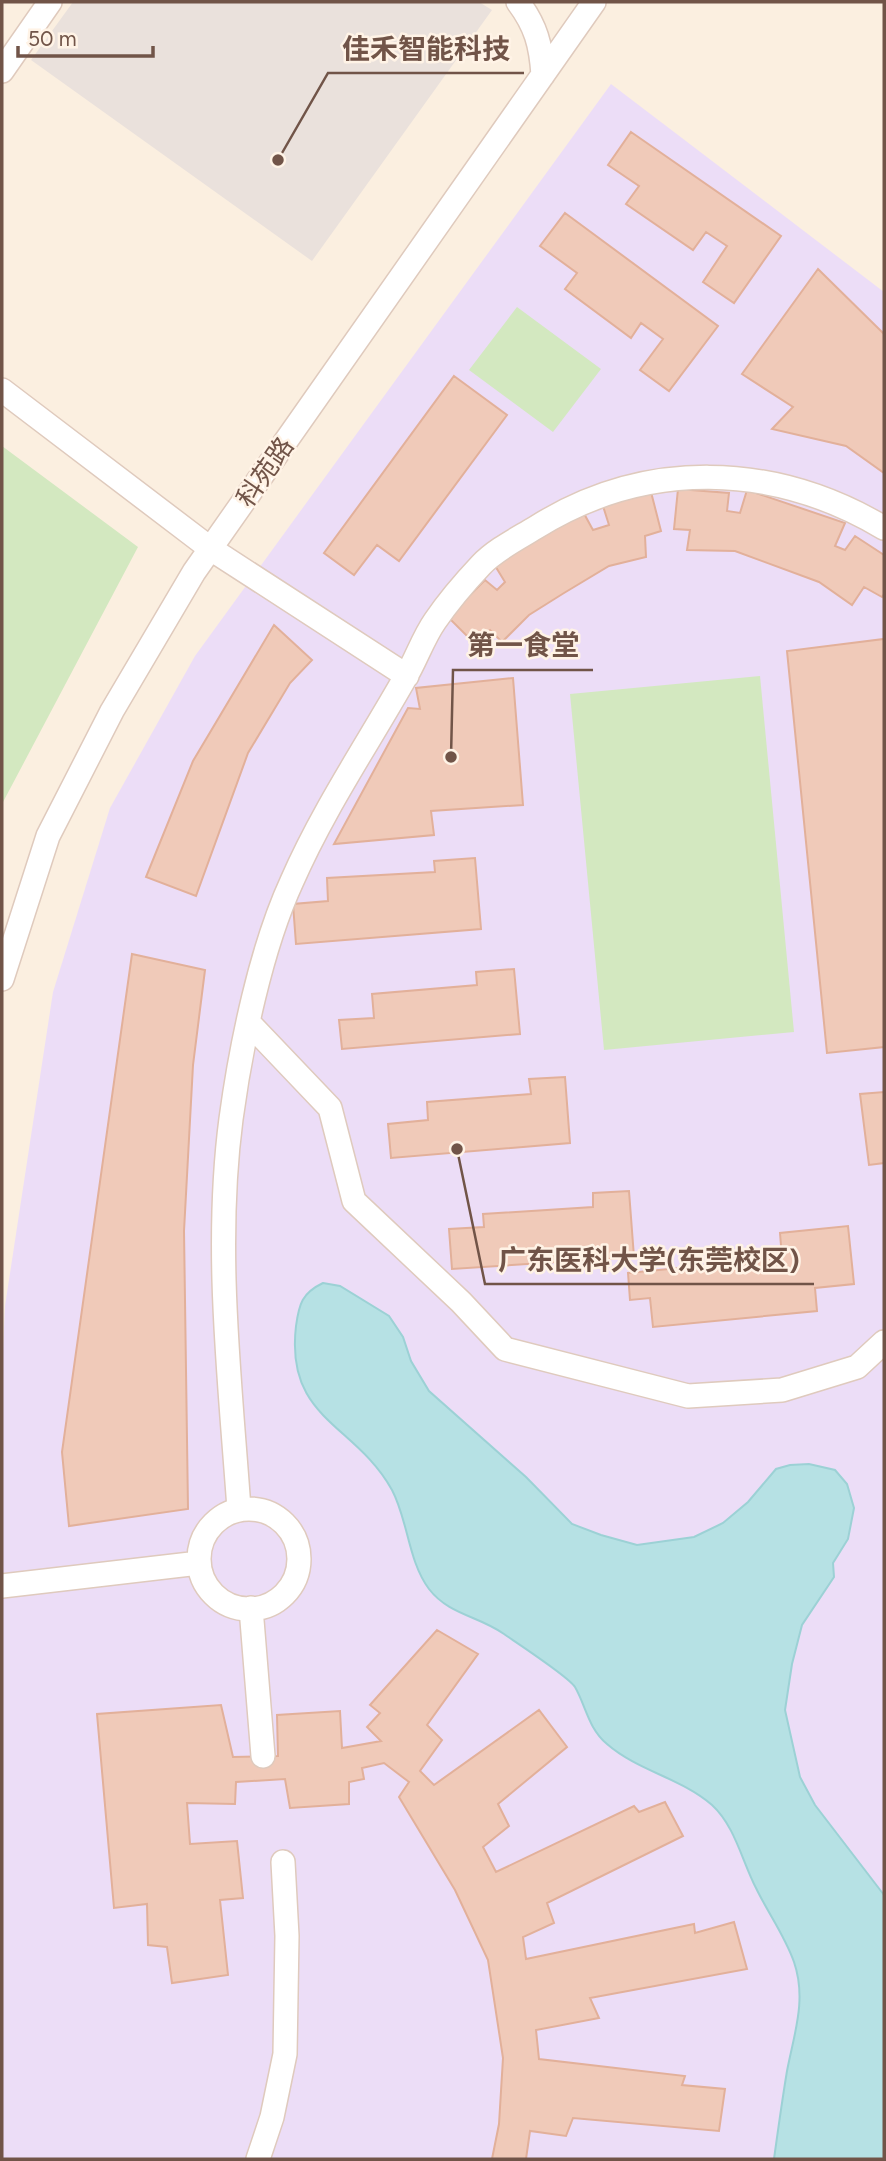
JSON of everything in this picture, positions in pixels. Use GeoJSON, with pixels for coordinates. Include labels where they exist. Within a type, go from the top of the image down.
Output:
{"type":"FeatureCollection","features":[{"type":"Feature","properties":{"kind":"street"},"geometry":{"type":"LineString","coordinates":[[2,71],[50,2]]}},
{"type":"Feature","properties":{"kind":"street"},"geometry":{"type":"LineString","coordinates":[[518,2],[533,21],[541,46],[543,75]]}},
{"type":"Feature","properties":{"kind":"street","name":"科苑路"},"geometry":{"type":"LineString","coordinates":[[2,979],[48,836],[112,711],[211,549],[594,2]]}},
{"type":"Feature","properties":{"kind":"street"},"geometry":{"type":"LineString","coordinates":[[2,390],[211,549],[407,676]]}},
{"type":"Feature","properties":{"kind":"street"},"geometry":{"type":"LineString","coordinates":[[239,1509],[224,1301],[224,1207],[231,1119],[249,1023],[274,929],[292,880],[374,729],[407,676],[433,622],[483,563],[573,505],[612,492],[695,476],[738,478],[778,484],[816,496],[884,528]]}},
{"type":"Feature","properties":{"kind":"street"},"geometry":{"type":"LineString","coordinates":[[249,1023],[330,1108],[354,1201],[505,1349],[688,1396],[782,1390],[857,1367],[884,1342]]}},
{"type":"Feature","properties":{"kind":"street"},"geometry":{"type":"LineString","coordinates":[[256,1508],[281,1519],[296,1537],[300,1561],[295,1581],[279,1600],[262,1608],[239,1609],[221,1601],[206,1586],[200,1563],[199,1553],[206,1532],[222,1516],[239,1509],[256,1508]]}},
{"type":"Feature","properties":{"kind":"street"},"geometry":{"type":"LineString","coordinates":[[2,1586],[200,1563]]}},
{"type":"Feature","properties":{"kind":"street"},"geometry":{"type":"LineString","coordinates":[[251,1608],[263,1756]]}},
{"type":"Feature","properties":{"kind":"street"},"geometry":{"type":"LineString","coordinates":[[258,2159],[272,2117],[285,2054],[287,1936],[282,1862]]}},
{"type":"Feature","properties":{"kind":"shaded area"},"geometry":{"type":"Polygon","coordinates":[[[73,2],[479,2],[492,10],[312,261],[31,60],[73,2]]]}},
{"type":"Feature","properties":{"kind":"shaded area"},"geometry":{"type":"Polygon","coordinates":[[[611,84],[884,292],[884,2159],[2,2159],[2,1372],[5,1306],[53,992],[110,808],[195,656],[611,84]]]}},
{"type":"Feature","properties":{"kind":"green space"},"geometry":{"type":"Polygon","coordinates":[[[517,307],[601,369],[553,432],[469,370],[517,307]]]}},
{"type":"Feature","properties":{"kind":"green space"},"geometry":{"type":"Polygon","coordinates":[[[2,446],[138,547],[2,804],[2,446]]]}},
{"type":"Feature","properties":{"kind":"green space"},"geometry":{"type":"Polygon","coordinates":[[[760,676],[794,1032],[604,1050],[570,694],[760,676]]]}},
{"type":"Feature","properties":{"kind":"water"},"geometry":{"type":"Polygon","coordinates":[[[323,1283],[340,1286],[389,1316],[403,1337],[411,1361],[429,1391],[526,1477],[572,1524],[637,1545],[694,1537],[723,1523],[748,1502],[776,1469],[809,1464],[835,1470],[847,1484],[854,1508],[848,1539],[833,1563],[834,1577],[802,1625],[792,1664],[785,1710],[800,1777],[815,1805],[884,1895],[884,2159],[774,2159],[798,2017],[798,1976],[790,1952],[756,1888],[727,1823],[712,1805],[700,1796],[632,1761],[607,1744],[591,1724],[571,1682],[494,1628],[455,1610],[429,1589],[412,1553],[402,1514],[392,1490],[360,1449],[312,1402],[301,1382],[295,1357],[299,1311],[306,1295],[323,1283]]]}},
{"type":"Feature","properties":{"kind":"building"},"geometry":{"type":"Polygon","coordinates":[[[631,132],[781,236],[734,303],[703,282],[727,246],[706,232],[693,250],[626,204],[639,186],[608,165],[631,132]]]}},
{"type":"Feature","properties":{"kind":"building"},"geometry":{"type":"Polygon","coordinates":[[[565,213],[718,326],[669,391],[640,370],[663,339],[641,323],[631,338],[565,289],[577,273],[540,246],[565,213]]]}},
{"type":"Feature","properties":{"kind":"building"},"geometry":{"type":"Polygon","coordinates":[[[818,269],[884,334],[884,473],[846,446],[772,429],[793,407],[742,374],[818,269]]]}},
{"type":"Feature","properties":{"kind":"building"},"geometry":{"type":"Polygon","coordinates":[[[454,376],[507,415],[399,561],[377,545],[354,575],[324,553],[454,376]]]}},
{"type":"Feature","properties":{"kind":"building"},"geometry":{"type":"Polygon","coordinates":[[[678,489],[729,493],[727,511],[740,513],[747,490],[845,523],[835,546],[845,550],[855,536],[884,555],[884,594],[882,597],[864,587],[852,605],[819,582],[735,551],[687,550],[690,530],[674,529],[678,489]]]}},
{"type":"Feature","properties":{"kind":"building"},"geometry":{"type":"Polygon","coordinates":[[[651,492],[661,531],[645,536],[646,557],[609,566],[529,615],[502,642],[490,630],[474,643],[448,617],[485,580],[497,590],[505,582],[494,564],[582,510],[593,530],[609,525],[603,506],[651,492]]]}},
{"type":"Feature","properties":{"kind":"building"},"geometry":{"type":"Polygon","coordinates":[[[274,625],[312,660],[290,683],[248,753],[196,896],[146,877],[193,761],[274,625]]]}},
{"type":"Feature","properties":{"kind":"building"},"geometry":{"type":"Polygon","coordinates":[[[884,639],[884,1047],[827,1053],[787,651],[884,639]]]}},
{"type":"Feature","properties":{"kind":"building"},"geometry":{"type":"Polygon","coordinates":[[[513,678],[523,805],[431,811],[434,835],[334,844],[408,708],[420,709],[416,688],[513,678]]]}},
{"type":"Feature","properties":{"kind":"building"},"geometry":{"type":"Polygon","coordinates":[[[475,858],[481,929],[296,944],[293,904],[328,901],[327,878],[435,872],[434,861],[475,858]]]}},
{"type":"Feature","properties":{"kind":"building"},"geometry":{"type":"Polygon","coordinates":[[[132,954],[205,970],[193,1065],[184,1231],[188,1509],[69,1526],[62,1452],[132,954]]]}},
{"type":"Feature","properties":{"kind":"building"},"geometry":{"type":"Polygon","coordinates":[[[514,969],[520,1034],[342,1049],[339,1020],[374,1018],[372,994],[477,985],[476,972],[514,969]]]}},
{"type":"Feature","properties":{"kind":"building"},"geometry":{"type":"Polygon","coordinates":[[[565,1077],[570,1143],[391,1158],[388,1124],[428,1120],[427,1102],[531,1094],[529,1079],[565,1077]]]}},
{"type":"Feature","properties":{"kind":"building"},"geometry":{"type":"Polygon","coordinates":[[[884,1092],[884,1163],[869,1165],[860,1094],[884,1092]]]}},
{"type":"Feature","properties":{"kind":"building"},"geometry":{"type":"Polygon","coordinates":[[[629,1191],[634,1257],[452,1269],[449,1229],[484,1227],[483,1214],[593,1207],[593,1193],[629,1191]]]}},
{"type":"Feature","properties":{"kind":"building"},"geometry":{"type":"Polygon","coordinates":[[[848,1226],[854,1284],[815,1288],[817,1311],[653,1327],[650,1298],[630,1300],[628,1273],[782,1258],[780,1233],[848,1226]]]}},
{"type":"Feature","properties":{"kind":"building"},"geometry":{"type":"Polygon","coordinates":[[[437,1630],[478,1654],[427,1725],[442,1740],[420,1771],[434,1785],[539,1710],[567,1747],[498,1804],[509,1826],[483,1847],[496,1872],[634,1806],[639,1812],[665,1802],[683,1836],[547,1903],[554,1923],[523,1937],[526,1959],[694,1924],[695,1933],[734,1922],[747,1969],[590,1998],[599,2018],[536,2030],[539,2059],[685,2076],[682,2085],[725,2089],[719,2131],[573,2118],[566,2136],[530,2131],[526,2159],[492,2159],[499,2124],[503,2058],[488,1960],[455,1890],[399,1797],[409,1782],[384,1763],[362,1768],[364,1779],[349,1782],[349,1804],[290,1808],[285,1779],[236,1782],[235,1804],[187,1803],[190,1844],[237,1841],[243,1898],[220,1900],[228,1975],[172,1983],[167,1947],[148,1945],[147,1904],[114,1908],[97,1714],[221,1705],[233,1757],[278,1756],[277,1715],[340,1711],[342,1748],[381,1741],[367,1727],[380,1713],[370,1705],[437,1630]]]}},
{"type":"Feature","properties":{"kind":"place","name":"佳禾智能科技"},"geometry":{"type":"Point","coordinates":[278,160]}},
{"type":"Feature","properties":{"kind":"place","name":"第一食堂"},"geometry":{"type":"Point","coordinates":[451,757]}},
{"type":"Feature","properties":{"kind":"place","name":"广东医科大学(东莞校区)"},"geometry":{"type":"Point","coordinates":[457,1149]}}]}
